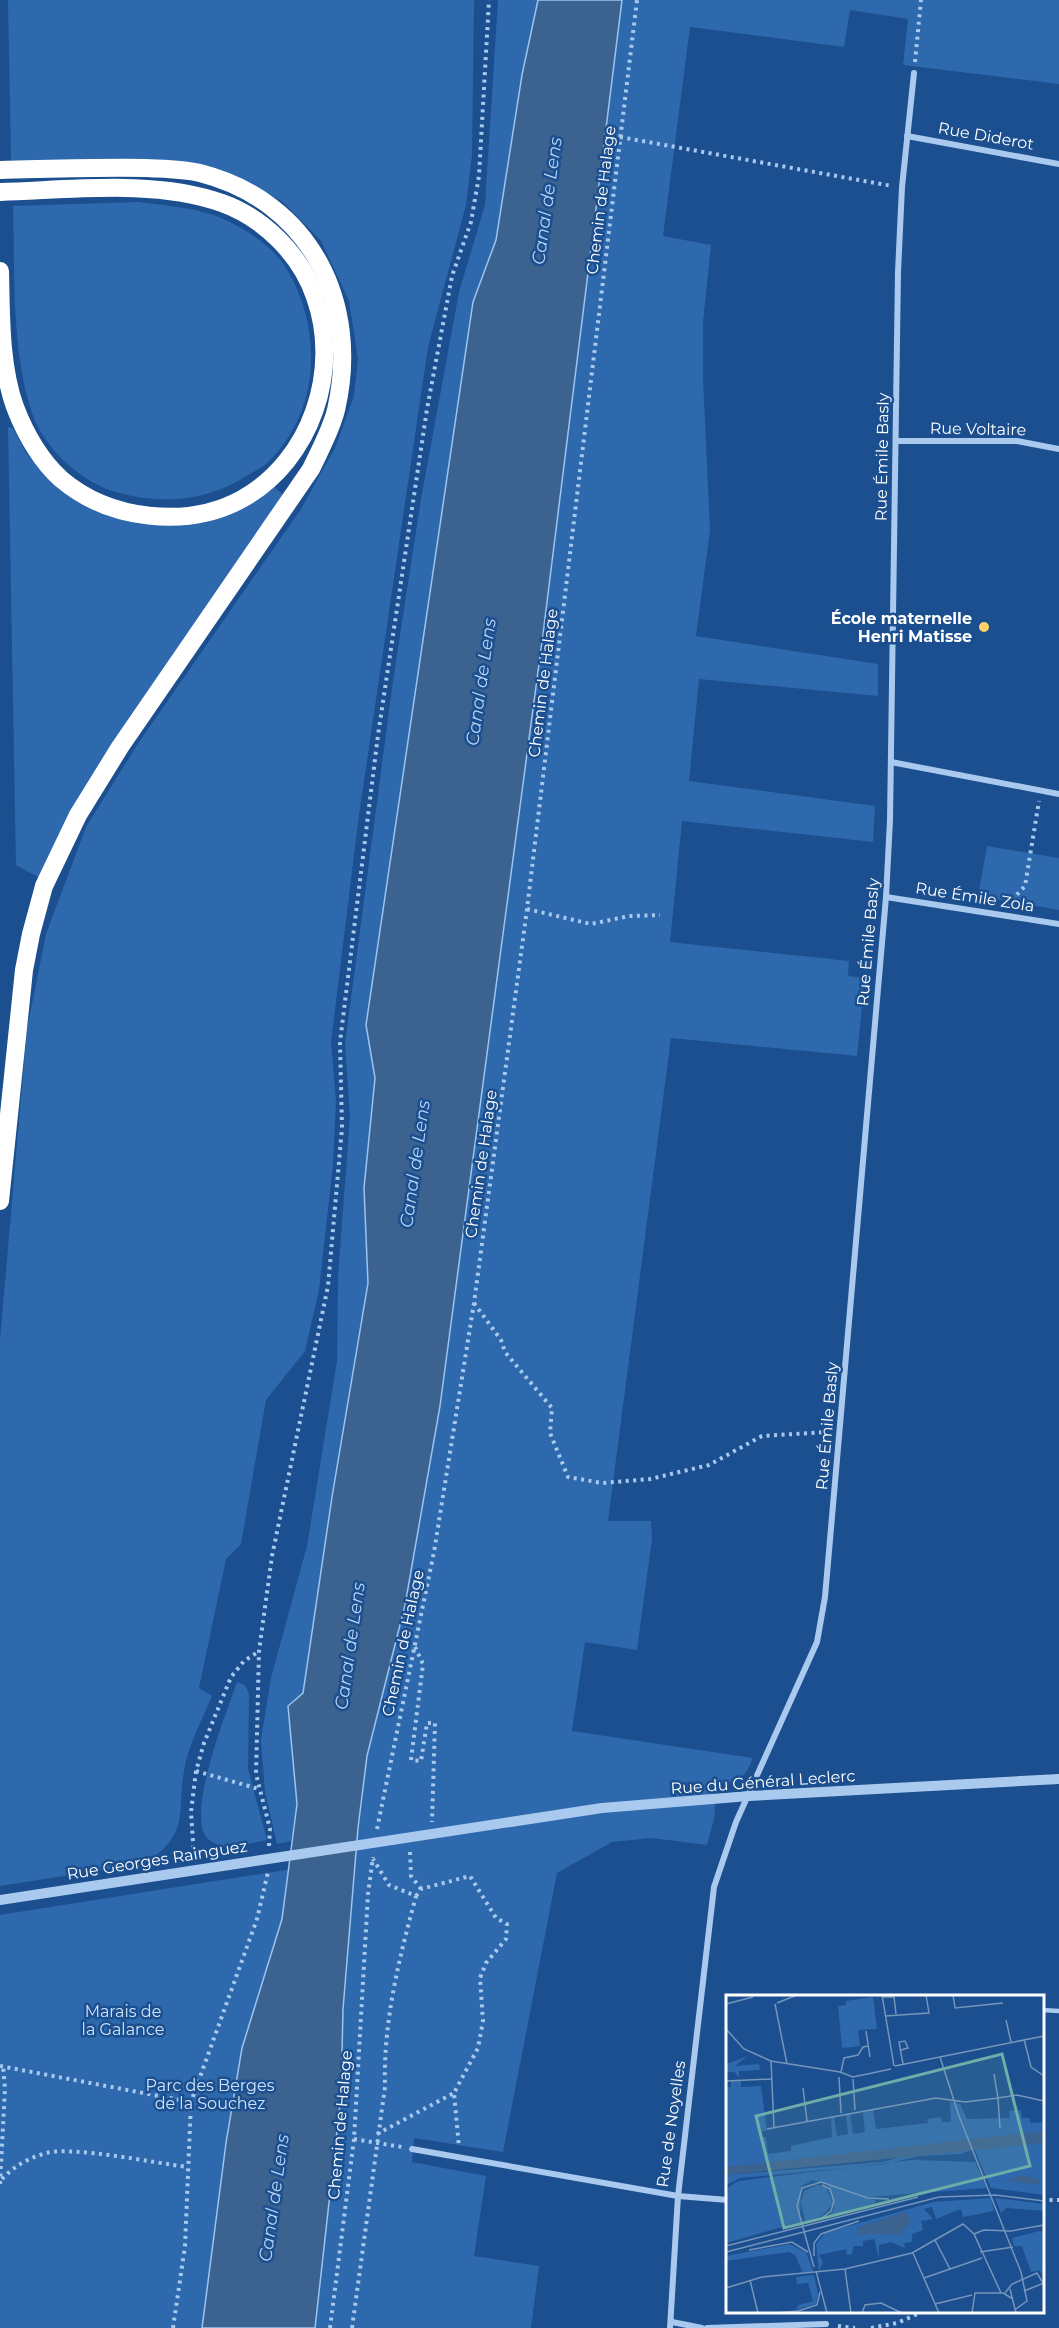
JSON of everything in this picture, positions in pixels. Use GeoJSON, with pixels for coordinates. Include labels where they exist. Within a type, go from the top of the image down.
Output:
{"type":"FeatureCollection","features":[{"type":"Feature","properties":{"kind":"highway"},"geometry":{"type":"LineString","coordinates":[[0,170],[129,168],[198,172],[226,181],[251,194],[297,229],[316,253],[337,305],[343,348],[335,412],[311,469],[95,785],[44,886],[30,934],[24,970],[0,1201]]}},
{"type":"Feature","properties":{"kind":"highway"},"geometry":{"type":"LineString","coordinates":[[0,192],[140,189],[184,193],[223,203],[259,223],[289,250],[303,270],[309,279],[321,312],[325,337],[325,369],[320,396],[309,426],[291,455],[270,480],[241,499],[220,507],[178,517],[151,516],[129,513],[99,502],[62,479],[44,461],[28,436],[15,406],[8,379],[0,271]]}},
{"type":"Feature","properties":{"kind":"street","name":"Rue Émile Basly"},"geometry":{"type":"LineString","coordinates":[[749,1796],[818,1642],[825,1597],[886,897],[891,762],[898,272],[902,187],[914,73]]}},
{"type":"Feature","properties":{"kind":"street","name":"Rue Diderot"},"geometry":{"type":"LineString","coordinates":[[907,136],[1059,164]]}},
{"type":"Feature","properties":{"kind":"street","name":"Rue Voltaire"},"geometry":{"type":"LineString","coordinates":[[896,441],[1017,441],[1059,449]]}},
{"type":"Feature","properties":{"kind":"street"},"geometry":{"type":"LineString","coordinates":[[891,762],[1059,794]]}},
{"type":"Feature","properties":{"kind":"street","name":"Rue Émile Zola"},"geometry":{"type":"LineString","coordinates":[[886,897],[1059,924]]}},
{"type":"Feature","properties":{"kind":"street","name":"Rue du Général Leclerc"},"geometry":{"type":"LineString","coordinates":[[412,1838],[602,1808],[749,1796],[1059,1779]]}},
{"type":"Feature","properties":{"kind":"street","name":"Rue de Noyelles"},"geometry":{"type":"LineString","coordinates":[[412,2149],[678,2196],[714,1887],[736,1822],[749,1796]]}},
{"type":"Feature","properties":{"kind":"street","name":"Rue Georges Rainguez"},"geometry":{"type":"LineString","coordinates":[[0,1900],[231,1863],[412,1838]]}},
{"type":"Feature","properties":{"kind":"street"},"geometry":{"type":"LineString","coordinates":[[702,2328],[671,2325],[678,2196],[726,2200]]}},
{"type":"Feature","properties":{"kind":"street"},"geometry":{"type":"LineString","coordinates":[[707,2328],[826,2324]]}},
{"type":"Feature","properties":{"kind":"lane"},"geometry":{"type":"LineString","coordinates":[[1044,2010],[1059,2011]]}},
{"type":"Feature","properties":{"kind":"path"},"geometry":{"type":"LineString","coordinates":[[269,1850],[270,1829],[256,1774],[259,1651],[272,1556],[328,1286],[342,1128],[340,1042],[378,735],[429,398],[452,276],[471,222],[479,176],[489,0]]}},
{"type":"Feature","properties":{"kind":"path","name":"Chemin de Halage"},"geometry":{"type":"LineString","coordinates":[[376,1836],[435,1540],[474,1303],[527,909],[637,0]]}},
{"type":"Feature","properties":{"kind":"path"},"geometry":{"type":"LineString","coordinates":[[914,73],[921,0]]}},
{"type":"Feature","properties":{"kind":"path"},"geometry":{"type":"LineString","coordinates":[[621,137],[902,187]]}},
{"type":"Feature","properties":{"kind":"path"},"geometry":{"type":"LineString","coordinates":[[1008,916],[1010,902],[1025,886],[1041,790]]}},
{"type":"Feature","properties":{"kind":"path"},"geometry":{"type":"LineString","coordinates":[[527,909],[591,924],[629,916],[660,915]]}},
{"type":"Feature","properties":{"kind":"path"},"geometry":{"type":"LineString","coordinates":[[474,1303],[501,1340],[505,1352],[552,1408],[549,1433],[568,1477],[602,1483],[650,1479],[709,1465],[762,1436],[821,1431],[840,1434]]}},
{"type":"Feature","properties":{"kind":"path"},"geometry":{"type":"LineString","coordinates":[[415,1647],[423,1664],[411,1760],[421,1761],[426,1723],[435,1723],[432,1835]]}},
{"type":"Feature","properties":{"kind":"path"},"geometry":{"type":"LineString","coordinates":[[194,1869],[190,1812],[195,1771],[231,1677],[244,1661],[259,1651]]}},
{"type":"Feature","properties":{"kind":"path"},"geometry":{"type":"LineString","coordinates":[[195,1771],[259,1789]]}},
{"type":"Feature","properties":{"kind":"path"},"geometry":{"type":"LineString","coordinates":[[412,1838],[408,1860],[411,1876],[421,1890]]}},
{"type":"Feature","properties":{"kind":"path","name":"Chemin de Halage"},"geometry":{"type":"LineString","coordinates":[[330,2328],[354,2139],[368,1894],[374,1847]]}},
{"type":"Feature","properties":{"kind":"path"},"geometry":{"type":"LineString","coordinates":[[373,1859],[390,1885],[416,1896]]}},
{"type":"Feature","properties":{"kind":"path"},"geometry":{"type":"LineString","coordinates":[[173,2328],[185,2246],[191,2102],[257,1919],[269,1861]]}},
{"type":"Feature","properties":{"kind":"path"},"geometry":{"type":"LineString","coordinates":[[352,2328],[375,2143],[385,2087],[384,2057],[391,2001],[416,1896],[421,1890],[470,1876],[496,1918],[507,1924],[506,1939],[486,1964],[480,1978],[483,2021],[478,2048],[454,2093],[460,2157]]}},
{"type":"Feature","properties":{"kind":"path"},"geometry":{"type":"LineString","coordinates":[[1,2181],[2,2066],[191,2102]]}},
{"type":"Feature","properties":{"kind":"path"},"geometry":{"type":"LineString","coordinates":[[377,2134],[454,2093]]}},
{"type":"Feature","properties":{"kind":"path"},"geometry":{"type":"LineString","coordinates":[[354,2139],[412,2149]]}},
{"type":"Feature","properties":{"kind":"path"},"geometry":{"type":"LineString","coordinates":[[1,2181],[25,2161],[47,2153],[69,2151],[188,2167]]}},
{"type":"Feature","properties":{"kind":"path"},"geometry":{"type":"LineString","coordinates":[[871,2328],[897,2323],[920,2313]]}},
{"type":"Feature","properties":{"kind":"path"},"geometry":{"type":"LineString","coordinates":[[826,2324],[855,2328]]}},
{"type":"Feature","properties":{"kind":"green space"},"geometry":{"type":"Polygon","coordinates":[[[8,0],[474,0],[472,155],[466,205],[428,347],[359,815],[331,1042],[336,1101],[333,1165],[319,1290],[305,1351],[266,1400],[241,1544],[226,1559],[199,1688],[212,1696],[187,1756],[180,1819],[171,1840],[147,1863],[0,1886],[0,1340],[27,1029],[46,934],[86,827],[139,742],[301,509],[335,448],[354,396],[358,359],[349,301],[321,241],[283,202],[238,177],[144,160],[11,160],[8,0]]]}},
{"type":"Feature","properties":{"kind":"green space"},"geometry":{"type":"Polygon","coordinates":[[[498,0],[538,0],[522,75],[496,240],[473,302],[366,1025],[375,1078],[364,1188],[368,1283],[332,1497],[303,1693],[288,1706],[297,1804],[291,1841],[277,1844],[265,1792],[261,1740],[271,1678],[307,1546],[337,1361],[338,1276],[350,1116],[345,1044],[393,681],[421,499],[459,292],[485,205],[498,0]]]}},
{"type":"Feature","properties":{"kind":"green space","name":"Parc des Berges de la Souchez"},"geometry":{"type":"Polygon","coordinates":[[[622,0],[1059,0],[1059,84],[903,65],[908,19],[850,10],[844,47],[690,27],[663,236],[711,245],[703,322],[703,379],[710,530],[696,636],[878,664],[878,696],[699,679],[689,781],[875,806],[873,842],[682,821],[670,942],[849,961],[848,976],[865,978],[857,1056],[671,1038],[608,1521],[651,1521],[652,1539],[637,1650],[585,1642],[572,1731],[753,1758],[747,1771],[740,1778],[717,1784],[714,1819],[707,1845],[652,1838],[612,1842],[557,1873],[503,2152],[414,2138],[412,2162],[486,2176],[474,2256],[539,2266],[531,2328],[0,2328],[0,1915],[355,1859],[367,1756],[405,1605],[440,1406],[543,634],[622,0]]]}},
{"type":"Feature","properties":{"kind":"green space"},"geometry":{"type":"Polygon","coordinates":[[[138,202],[185,208],[219,217],[254,236],[275,254],[286,268],[298,292],[306,317],[311,369],[298,419],[285,442],[267,463],[233,484],[185,498],[153,499],[119,493],[92,482],[66,463],[46,439],[32,413],[20,363],[15,311],[13,206],[138,202]]]}},
{"type":"Feature","properties":{"kind":"green space"},"geometry":{"type":"Polygon","coordinates":[[[8,427],[13,428],[26,453],[59,489],[92,509],[152,523],[273,486],[285,496],[40,878],[16,865],[8,427]]]}},
{"type":"Feature","properties":{"kind":"green space"},"geometry":{"type":"Polygon","coordinates":[[[987,846],[1059,858],[1059,910],[978,896],[987,846]]]}},
{"type":"Feature","properties":{"kind":"green space"},"geometry":{"type":"Polygon","coordinates":[[[237,1682],[245,1685],[249,1694],[248,1769],[267,1840],[230,1846],[215,1844],[209,1840],[202,1828],[201,1810],[204,1788],[217,1738],[237,1682]]]}},
{"type":"Feature","properties":{"kind":"water","name":"Canal de Lens"},"geometry":{"type":"Polygon","coordinates":[[[538,0],[622,0],[543,634],[440,1406],[405,1605],[367,1756],[358,1828],[343,2009],[341,2095],[315,2328],[202,2328],[226,2143],[242,2048],[282,1919],[297,1804],[288,1706],[303,1693],[332,1497],[368,1283],[364,1188],[375,1078],[366,1025],[473,302],[496,240],[522,75],[538,0]]]}},
{"type":"Feature","properties":{"kind":"place","name":"École maternelle Henri Matisse"},"geometry":{"type":"Point","coordinates":[984,627]}},
{"type":"Feature","properties":{"kind":"park label","name":"Marais de la Galance"},"geometry":{"type":"Point","coordinates":[123,2020]}}]}
